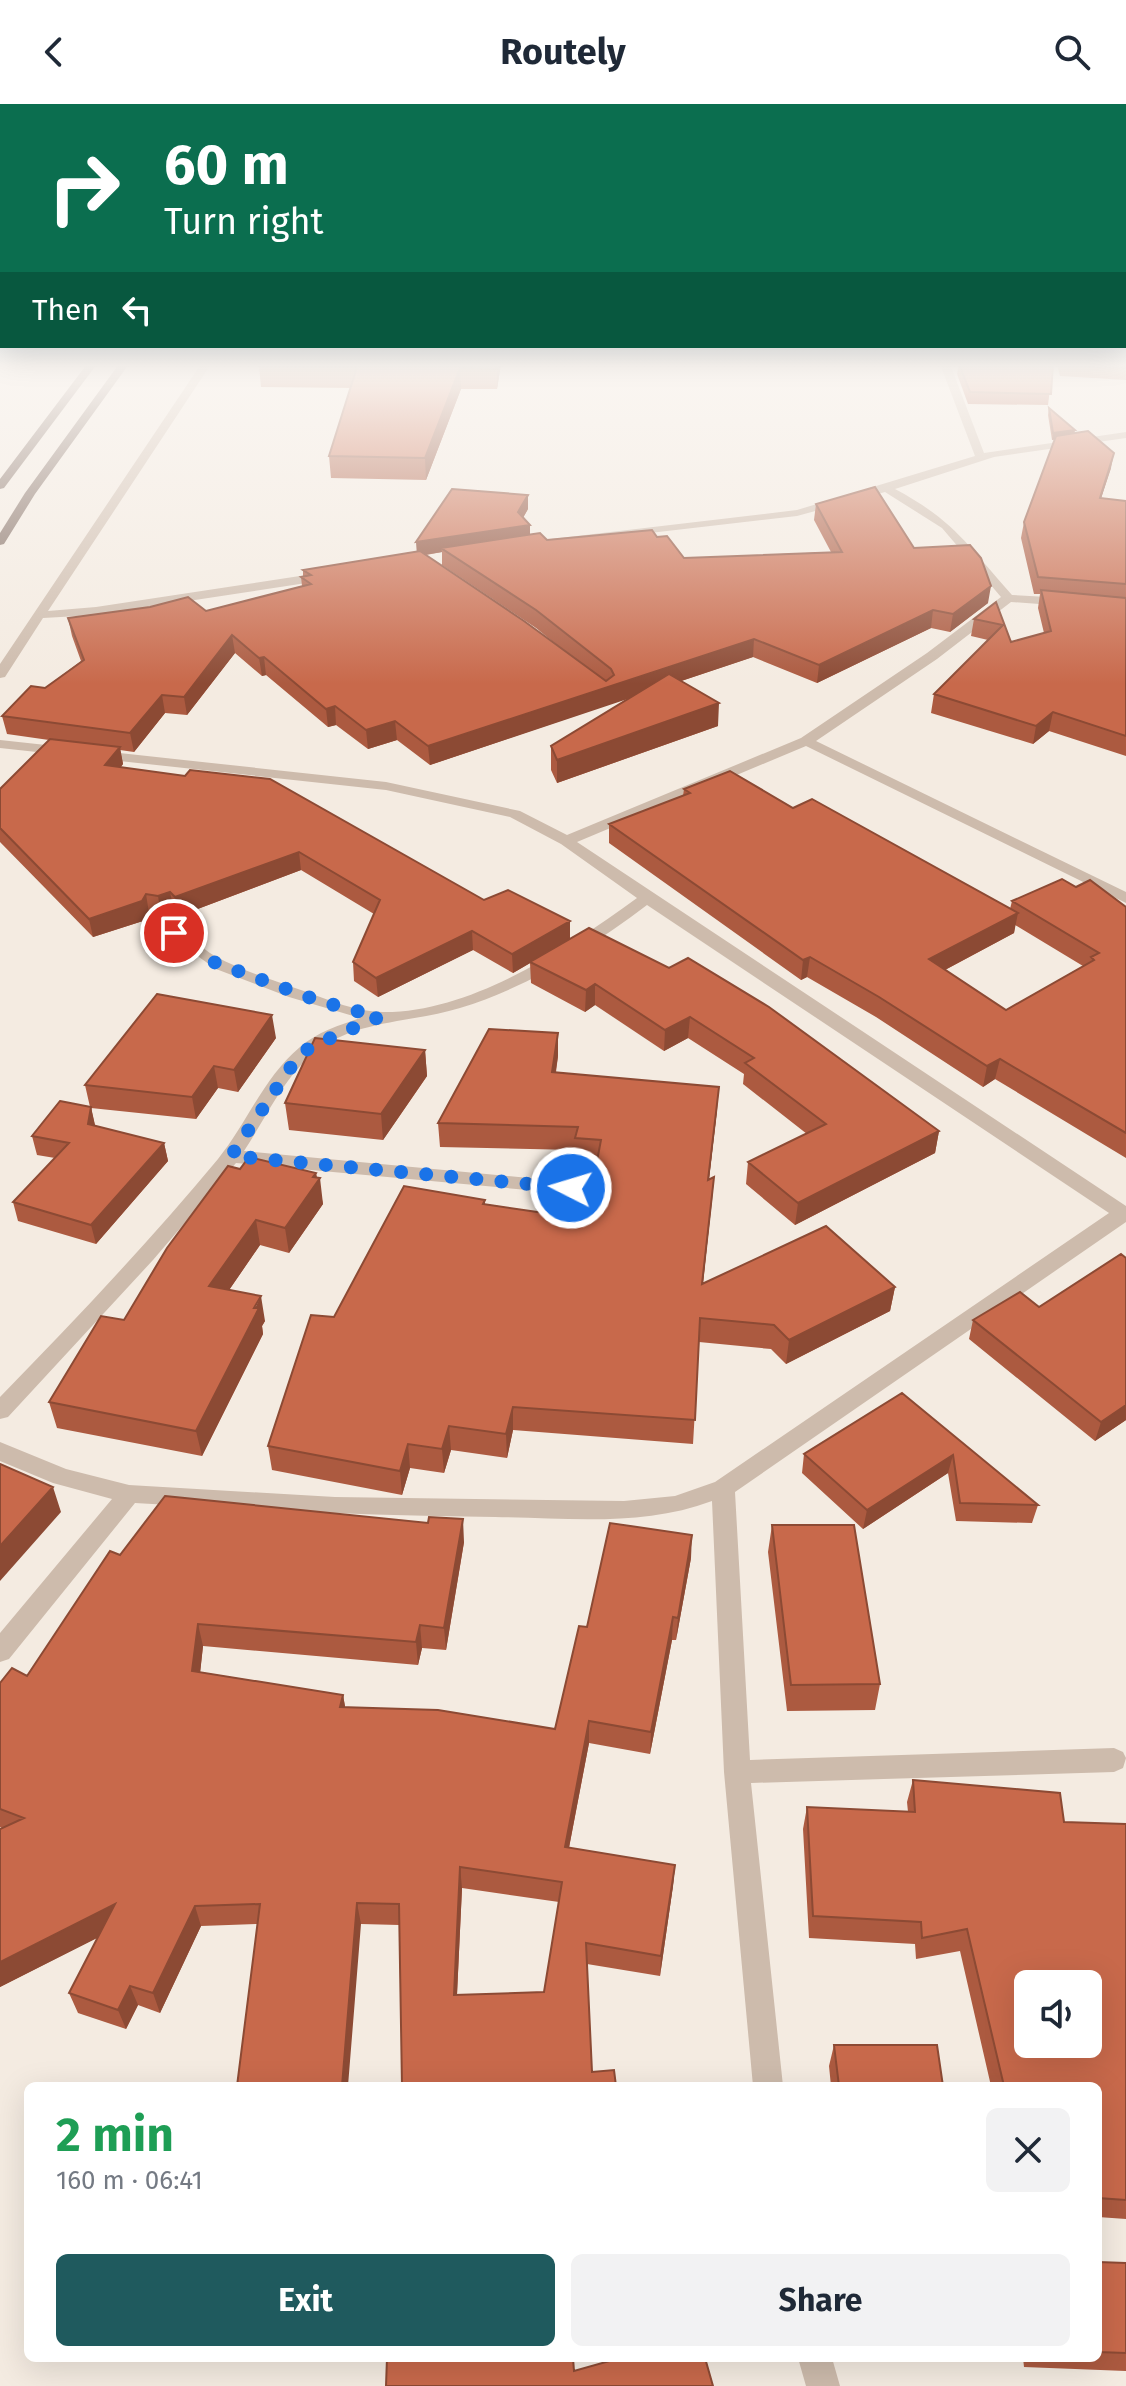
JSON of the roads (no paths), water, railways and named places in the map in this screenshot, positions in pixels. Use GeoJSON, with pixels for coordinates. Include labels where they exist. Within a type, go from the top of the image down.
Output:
{"type":"FeatureCollection","features":[{"type":"Feature","properties":{"kind":"main road"},"geometry":{"type":"LineString","coordinates":[[0,542],[46,470]]}},
{"type":"Feature","properties":{"kind":"street"},"geometry":{"type":"LineString","coordinates":[[0,674],[136,470]]}},
{"type":"Feature","properties":{"kind":"street"},"geometry":{"type":"LineString","coordinates":[[543,542],[797,513],[887,489],[935,470]]}},
{"type":"Feature","properties":{"kind":"street"},"geometry":{"type":"LineString","coordinates":[[887,489],[945,524],[973,553],[1008,598]]}},
{"type":"Feature","properties":{"kind":"street"},"geometry":{"type":"LineString","coordinates":[[40,615],[96,611],[347,573]]}},
{"type":"Feature","properties":{"kind":"street"},"geometry":{"type":"LineString","coordinates":[[566,841],[806,741],[932,656],[1008,598],[1086,604]]}},
{"type":"Feature","properties":{"kind":"street"},"geometry":{"type":"LineString","coordinates":[[806,741],[1126,898]]}},
{"type":"Feature","properties":{"kind":"street"},"geometry":{"type":"LineString","coordinates":[[0,744],[386,786],[515,814],[566,841],[1124,1214],[723,1488],[676,1505],[624,1510],[335,1506],[129,1494],[61,1477],[0,1451]]}},
{"type":"Feature","properties":{"kind":"street"},"geometry":{"type":"LineString","coordinates":[[0,1411],[107,1300],[231,1156],[295,1061],[310,1047],[379,1017],[458,1002],[534,972],[602,931],[647,898]]}},
{"type":"Feature","properties":{"kind":"street"},"geometry":{"type":"LineString","coordinates":[[155,919],[211,961],[319,1001],[379,1017]]}},
{"type":"Feature","properties":{"kind":"street"},"geometry":{"type":"LineString","coordinates":[[231,1156],[571,1188]]}},
{"type":"Feature","properties":{"kind":"street"},"geometry":{"type":"LineString","coordinates":[[723,1488],[737,1772],[768,2082]]}},
{"type":"Feature","properties":{"kind":"street"},"geometry":{"type":"LineString","coordinates":[[0,1651],[129,1494]]}},
{"type":"Feature","properties":{"kind":"street"},"geometry":{"type":"LineString","coordinates":[[737,1772],[1114,1760]]}},
{"type":"Feature","properties":{"kind":"street"},"geometry":{"type":"LineString","coordinates":[[816,2362],[823,2386]]}}]}
